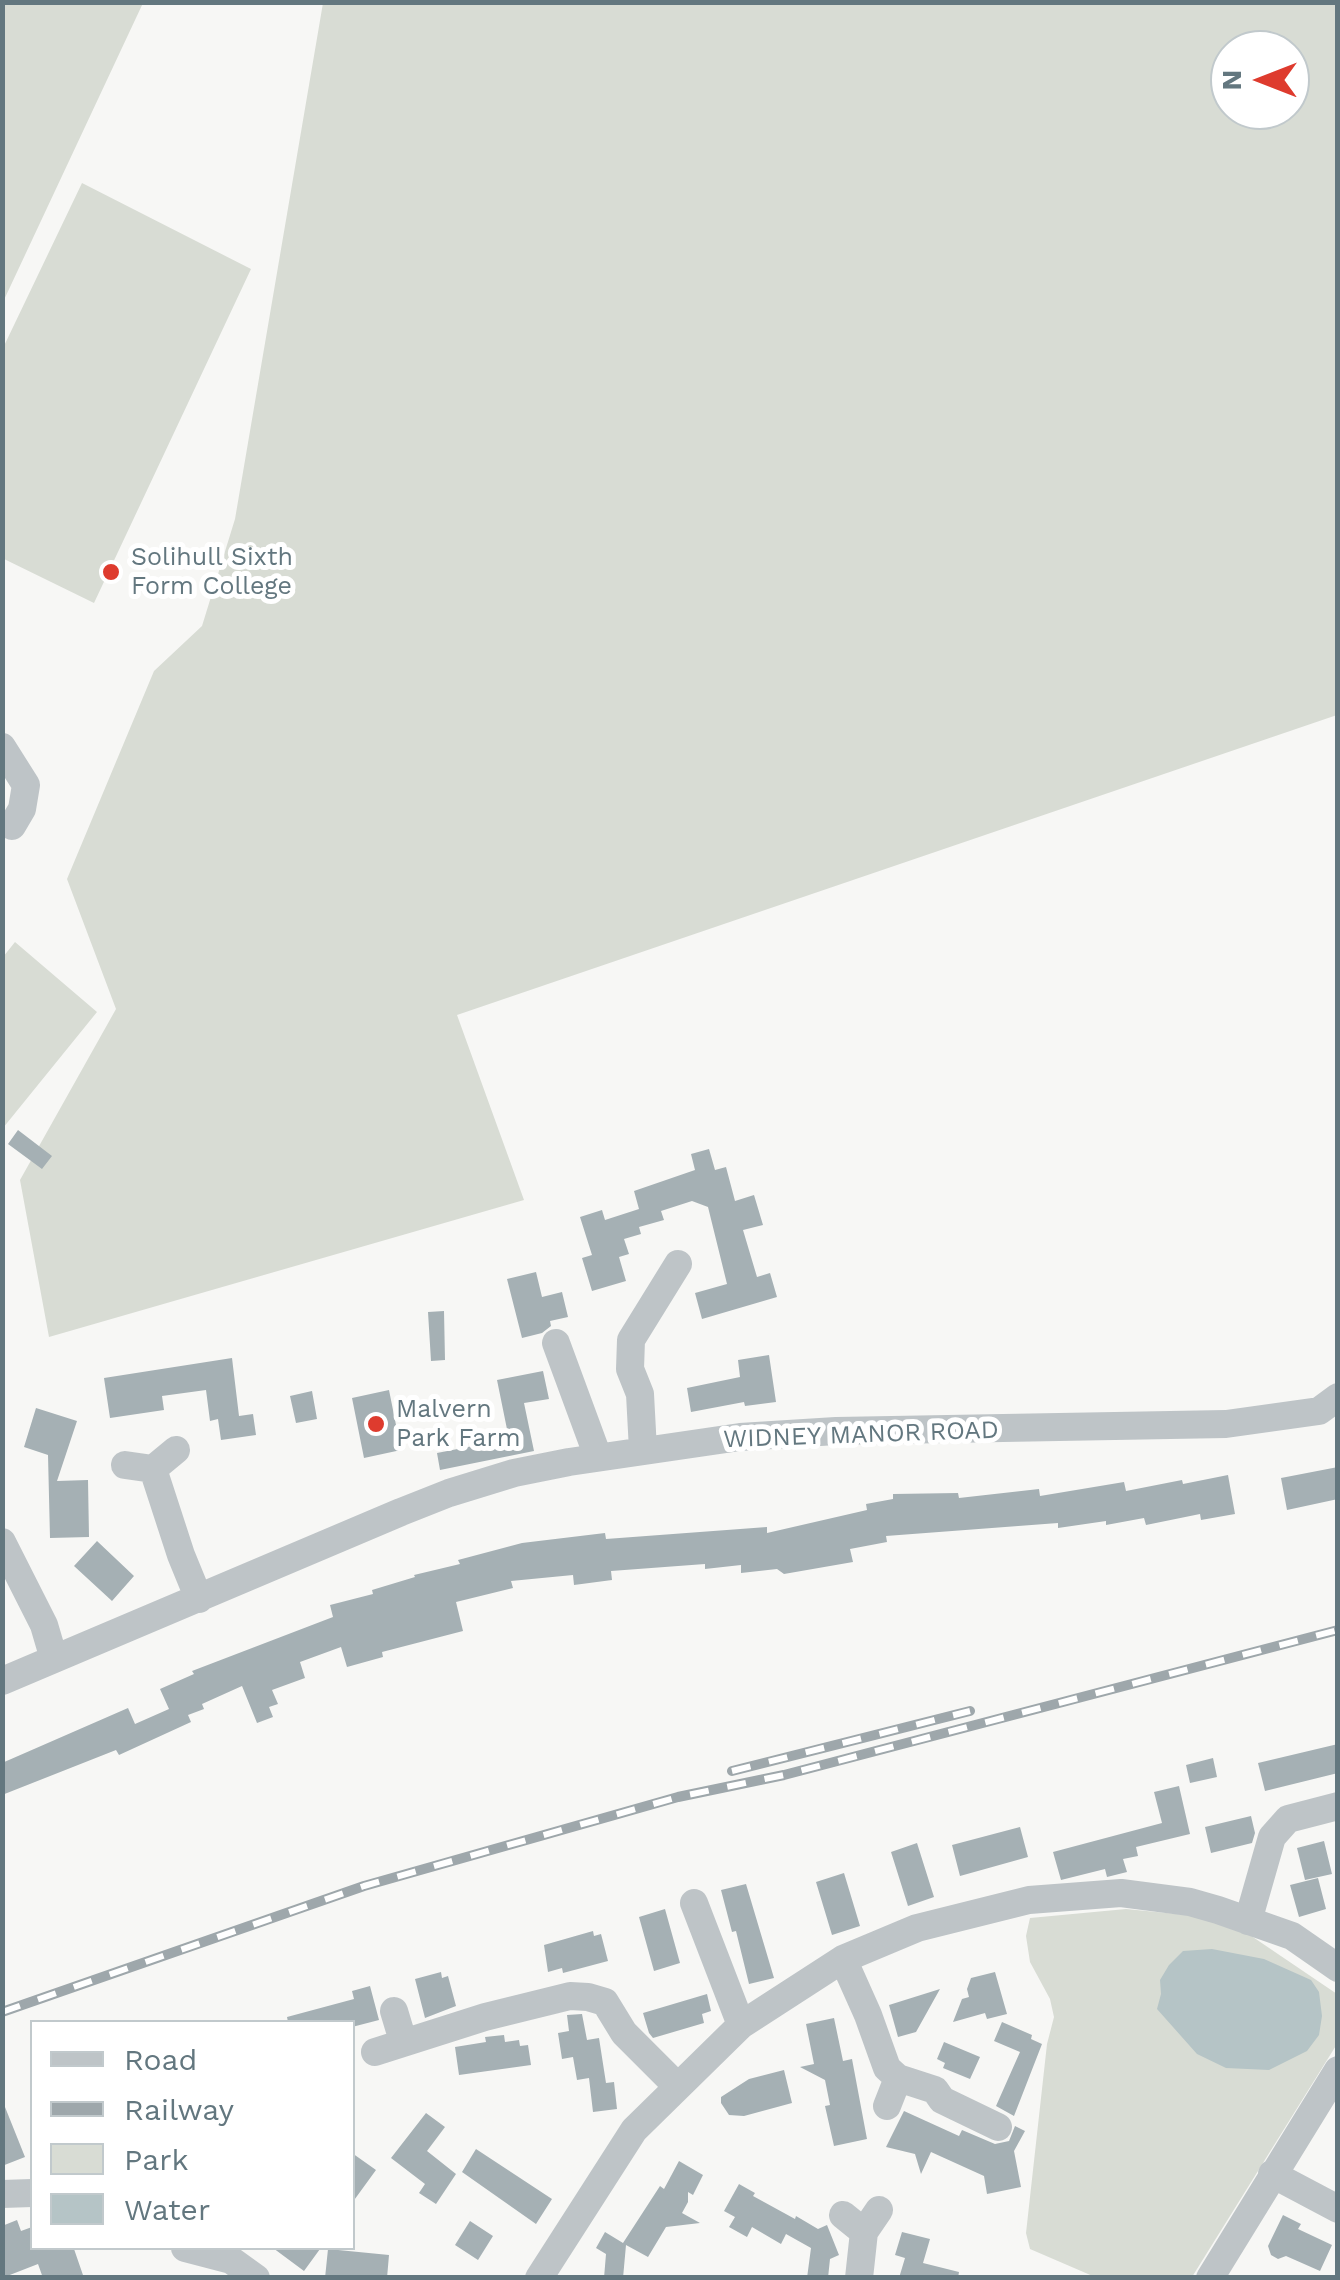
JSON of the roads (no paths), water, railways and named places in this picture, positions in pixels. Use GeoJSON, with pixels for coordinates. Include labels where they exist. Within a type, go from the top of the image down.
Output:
{"type":"FeatureCollection","features":[{"type":"Feature","properties":{"kind":"street"},"geometry":{"type":"LineString","coordinates":[[2,747],[26,785],[22,810],[12,826]]}},
{"type":"Feature","properties":{"kind":"street"},"geometry":{"type":"LineString","coordinates":[[643,1450],[640,1394],[630,1369],[632,1340],[678,1264]]}},
{"type":"Feature","properties":{"kind":"street"},"geometry":{"type":"LineString","coordinates":[[556,1343],[598,1458]]}},
{"type":"Feature","properties":{"kind":"street","name":"WIDNEY MANOR ROAD"},"geometry":{"type":"LineString","coordinates":[[2,1681],[449,1492],[514,1473],[740,1437],[836,1431],[1226,1424],[1319,1410],[1338,1397]]}},
{"type":"Feature","properties":{"kind":"street"},"geometry":{"type":"LineString","coordinates":[[176,1450],[139,1467],[199,1599]]}},
{"type":"Feature","properties":{"kind":"street"},"geometry":{"type":"LineString","coordinates":[[2,1542],[44,1625],[54,1659]]}},
{"type":"Feature","properties":{"kind":"street"},"geometry":{"type":"LineString","coordinates":[[1248,1921],[1272,1837],[1288,1819],[1338,1806]]}},
{"type":"Feature","properties":{"kind":"street"},"geometry":{"type":"LineString","coordinates":[[539,2278],[634,2130],[676,2085],[741,2025],[843,1959],[917,1928],[1028,1900],[1120,1893],[1190,1902],[1292,1936],[1338,1968]]}},
{"type":"Feature","properties":{"kind":"street"},"geometry":{"type":"LineString","coordinates":[[694,1903],[741,2025]]}},
{"type":"Feature","properties":{"kind":"street"},"geometry":{"type":"LineString","coordinates":[[843,1959],[886,2068],[898,2078],[935,2090],[942,2100],[998,2127]]}},
{"type":"Feature","properties":{"kind":"street"},"geometry":{"type":"LineString","coordinates":[[375,2052],[570,1996],[588,1997],[605,2002],[624,2032],[676,2085]]}},
{"type":"Feature","properties":{"kind":"street"},"geometry":{"type":"LineString","coordinates":[[394,2011],[403,2041]]}},
{"type":"Feature","properties":{"kind":"street"},"geometry":{"type":"LineString","coordinates":[[1210,2278],[1338,2070]]}},
{"type":"Feature","properties":{"kind":"street"},"geometry":{"type":"LineString","coordinates":[[887,2106],[898,2078]]}},
{"type":"Feature","properties":{"kind":"street"},"geometry":{"type":"LineString","coordinates":[[1272,2174],[1338,2209]]}},
{"type":"Feature","properties":{"kind":"street"},"geometry":{"type":"LineString","coordinates":[[2,2194],[30,2193]]}},
{"type":"Feature","properties":{"kind":"street"},"geometry":{"type":"LineString","coordinates":[[859,2278],[862,2219]]}},
{"type":"Feature","properties":{"kind":"street"},"geometry":{"type":"LineString","coordinates":[[202,2250],[235,2254],[256,2278]]}},
{"type":"Feature","properties":{"kind":"water"},"geometry":{"type":"Polygon","coordinates":[[[1212,1949],[1264,1959],[1311,1980],[1319,1992],[1322,2016],[1319,2035],[1307,2051],[1269,2070],[1226,2068],[1197,2054],[1157,2009],[1160,1980],[1183,1951],[1212,1949]]]}},
{"type":"Feature","properties":{"kind":"railway"},"geometry":{"type":"LineString","coordinates":[[2,2012],[364,1886],[678,1797],[784,1775],[1338,1630]]}},
{"type":"Feature","properties":{"kind":"railway"},"geometry":{"type":"LineString","coordinates":[[732,1771],[970,1711]]}},
{"type":"Feature","properties":{"kind":"place","name":"Solihull Sixth Form College"},"geometry":{"type":"Point","coordinates":[111,572]}},
{"type":"Feature","properties":{"kind":"place","name":"Malvern Park Farm"},"geometry":{"type":"Point","coordinates":[376,1424]}}]}
